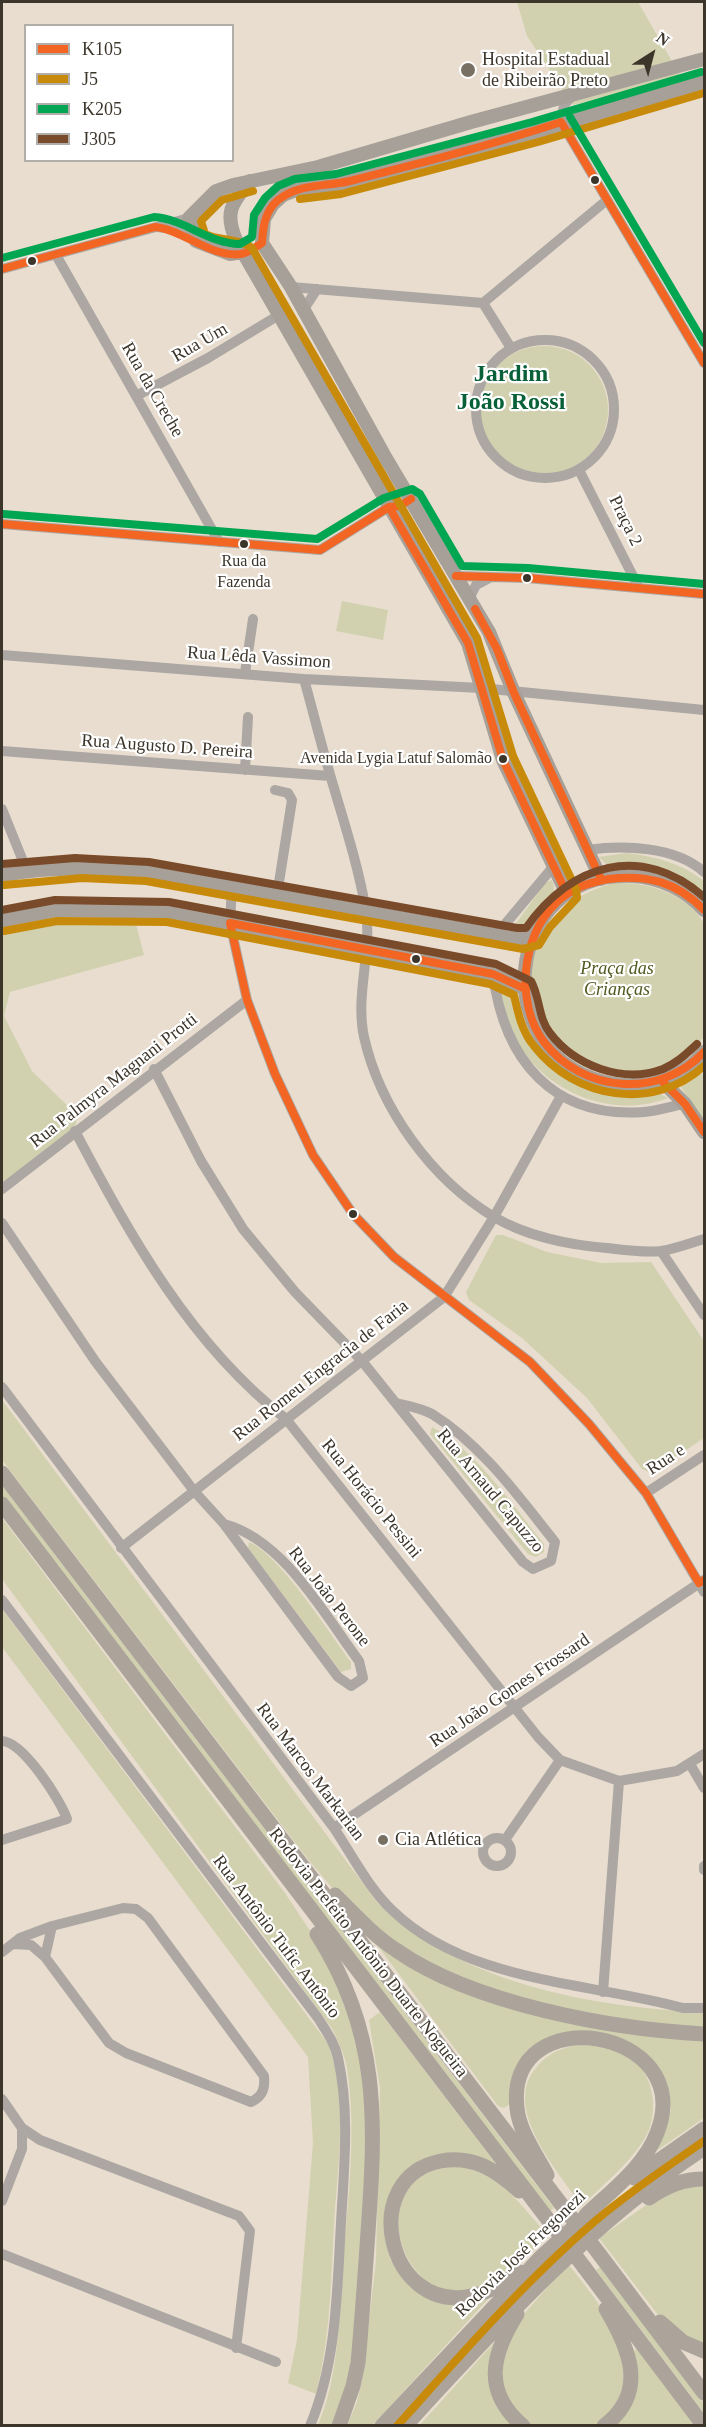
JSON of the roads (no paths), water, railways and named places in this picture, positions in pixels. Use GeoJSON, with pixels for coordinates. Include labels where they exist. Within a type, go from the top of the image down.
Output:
{"type":"FeatureCollection","features":[{"type":"Feature","properties":{"kind":"highway","name":"Rodovia Prefeito Antônio Duarte Nogueira"},"geometry":{"type":"LineString","coordinates":[[2,1473],[276,1832],[574,2214],[600,2255],[705,2393]]}},
{"type":"Feature","properties":{"kind":"highway","name":"Rodovia Prefeito Antônio Duarte Nogueira"},"geometry":{"type":"LineString","coordinates":[[2,1504],[704,2426]]}},
{"type":"Feature","properties":{"kind":"highway"},"geometry":{"type":"LineString","coordinates":[[276,1832],[373,1932],[394,1949],[433,1971],[464,1985],[518,2003],[642,2027],[705,2034]]}},
{"type":"Feature","properties":{"kind":"highway"},"geometry":{"type":"LineString","coordinates":[[264,1850],[335,1962],[356,2013],[369,2068],[374,2113],[372,2174],[360,2339],[354,2386],[339,2426]]}},
{"type":"Feature","properties":{"kind":"highway"},"geometry":{"type":"LineString","coordinates":[[595,2037],[629,2049],[649,2067],[660,2089],[662,2113],[657,2134],[646,2153],[574,2214],[520,2121],[517,2107],[518,2090],[528,2064],[544,2048],[568,2038],[595,2037]]}},
{"type":"Feature","properties":{"kind":"highway","name":"Rodovia José Fregonezi"},"geometry":{"type":"LineString","coordinates":[[382,2426],[542,2256],[574,2214],[631,2180],[705,2129]]}},
{"type":"Feature","properties":{"kind":"highway","name":"Rodovia José Fregonezi"},"geometry":{"type":"LineString","coordinates":[[405,2426],[537,2287],[596,2231],[663,2176],[705,2148]]}},
{"type":"Feature","properties":{"kind":"highway"},"geometry":{"type":"LineString","coordinates":[[542,2256],[484,2292],[464,2297],[444,2295],[420,2285],[404,2270],[391,2239],[391,2215],[399,2192],[413,2175],[432,2163],[455,2160],[470,2161],[493,2170],[552,2224]]}},
{"type":"Feature","properties":{"kind":"highway"},"geometry":{"type":"LineString","coordinates":[[596,2231],[669,2186],[686,2180],[705,2179]]}},
{"type":"Feature","properties":{"kind":"highway"},"geometry":{"type":"LineString","coordinates":[[584,2266],[595,2292],[620,2332],[631,2360],[630,2385],[625,2398],[618,2412],[604,2426]]}},
{"type":"Feature","properties":{"kind":"highway"},"geometry":{"type":"LineString","coordinates":[[614,2273],[673,2335],[685,2344],[705,2351]]}},
{"type":"Feature","properties":{"kind":"highway"},"geometry":{"type":"LineString","coordinates":[[523,2426],[502,2403],[496,2388],[495,2364],[500,2344],[537,2287]]}},
{"type":"Feature","properties":{"kind":"main road"},"geometry":{"type":"LineString","coordinates":[[262,243],[243,254],[212,249],[196,241],[189,218],[216,191],[250,181],[318,167],[705,58]]}},
{"type":"Feature","properties":{"kind":"main road"},"geometry":{"type":"LineString","coordinates":[[601,879],[514,693],[495,643],[304,309],[262,243],[264,219],[273,204],[283,195],[299,189],[338,184],[705,82]]}},
{"type":"Feature","properties":{"kind":"main road"},"geometry":{"type":"LineString","coordinates":[[250,181],[235,200],[229,214],[231,227],[243,254],[468,643],[503,760],[567,894]]}},
{"type":"Feature","properties":{"kind":"main road"},"geometry":{"type":"LineString","coordinates":[[389,507],[400,506],[411,499]]}},
{"type":"Feature","properties":{"kind":"main road"},"geometry":{"type":"LineString","coordinates":[[2,875],[82,867],[140,871],[496,935],[532,938]]}},
{"type":"Feature","properties":{"kind":"main road"},"geometry":{"type":"LineString","coordinates":[[704,1056],[661,1080],[621,1085],[602,1082],[583,1075],[560,1059],[538,1034],[529,1015],[523,988],[525,960],[532,938],[541,921],[567,894],[601,879],[642,877],[662,882],[681,890],[705,910]]}},
{"type":"Feature","properties":{"kind":"main road"},"geometry":{"type":"LineString","coordinates":[[2,921],[56,910],[132,909],[168,912],[493,974],[523,988]]}},
{"type":"Feature","properties":{"kind":"main road"},"geometry":{"type":"LineString","coordinates":[[661,1080],[685,1104],[705,1132]]}},
{"type":"Feature","properties":{"kind":"street"},"geometry":{"type":"LineString","coordinates":[[575,94],[564,105],[561,122],[705,363]]}},
{"type":"Feature","properties":{"kind":"street"},"geometry":{"type":"LineString","coordinates":[[291,287],[483,303],[608,200]]}},
{"type":"Feature","properties":{"kind":"street"},"geometry":{"type":"LineString","coordinates":[[2,269],[189,218]]}},
{"type":"Feature","properties":{"kind":"street"},"geometry":{"type":"LineString","coordinates":[[155,227],[172,229],[196,241]]}},
{"type":"Feature","properties":{"kind":"street","name":"Rua da Creche"},"geometry":{"type":"LineString","coordinates":[[56,255],[219,542]]}},
{"type":"Feature","properties":{"kind":"street"},"geometry":{"type":"LineString","coordinates":[[304,309],[317,289]]}},
{"type":"Feature","properties":{"kind":"street"},"geometry":{"type":"LineString","coordinates":[[483,303],[511,348]]}},
{"type":"Feature","properties":{"kind":"street","name":"Rua Um"},"geometry":{"type":"LineString","coordinates":[[136,396],[208,358],[279,315]]}},
{"type":"Feature","properties":{"kind":"street"},"geometry":{"type":"LineString","coordinates":[[553,340],[574,346],[592,358],[606,375],[613,396],[614,418],[608,439],[596,457],[579,470],[560,477],[541,479],[521,475],[503,466],[489,452],[479,434],[475,415],[476,395],[483,376],[495,360],[511,348],[531,341],[553,340]]}},
{"type":"Feature","properties":{"kind":"street","name":"Praça 2"},"geometry":{"type":"LineString","coordinates":[[579,470],[639,588]]}},
{"type":"Feature","properties":{"kind":"street"},"geometry":{"type":"LineString","coordinates":[[2,524],[320,550],[389,507]]}},
{"type":"Feature","properties":{"kind":"street"},"geometry":{"type":"LineString","coordinates":[[456,576],[494,576],[705,594]]}},
{"type":"Feature","properties":{"kind":"street"},"geometry":{"type":"LineString","coordinates":[[469,599],[476,585],[494,576]]}},
{"type":"Feature","properties":{"kind":"street"},"geometry":{"type":"LineString","coordinates":[[245,673],[253,619]]}},
{"type":"Feature","properties":{"kind":"street","name":"Rua Lêda Vassimon"},"geometry":{"type":"LineString","coordinates":[[2,655],[304,678],[481,688],[705,710]]}},
{"type":"Feature","properties":{"kind":"street"},"geometry":{"type":"LineString","coordinates":[[304,678],[357,867],[366,912],[360,1006],[363,1035],[371,1063],[394,1116],[416,1149],[455,1186],[494,1217],[578,1245],[661,1251],[705,1239]]}},
{"type":"Feature","properties":{"kind":"street"},"geometry":{"type":"LineString","coordinates":[[245,770],[248,717]]}},
{"type":"Feature","properties":{"kind":"street","name":"Rua Augusto D. Pereira"},"geometry":{"type":"LineString","coordinates":[[2,751],[330,776]]}},
{"type":"Feature","properties":{"kind":"street"},"geometry":{"type":"LineString","coordinates":[[275,790],[288,793],[292,800],[277,895]]}},
{"type":"Feature","properties":{"kind":"street"},"geometry":{"type":"LineString","coordinates":[[2,809],[27,871]]}},
{"type":"Feature","properties":{"kind":"street"},"geometry":{"type":"LineString","coordinates":[[587,850],[632,847],[668,854],[705,872]]}},
{"type":"Feature","properties":{"kind":"street"},"geometry":{"type":"LineString","coordinates":[[496,935],[553,867]]}},
{"type":"Feature","properties":{"kind":"street"},"geometry":{"type":"LineString","coordinates":[[232,886],[230,923],[247,1000],[275,1074],[314,1155],[353,1214],[394,1257],[530,1362],[589,1424],[646,1493],[703,1585]]}},
{"type":"Feature","properties":{"kind":"street"},"geometry":{"type":"LineString","coordinates":[[493,974],[502,1022],[517,1054],[536,1076],[561,1096],[601,1109],[644,1112],[685,1104]]}},
{"type":"Feature","properties":{"kind":"street","name":"Rua Palmyra Magnani Protti"},"geometry":{"type":"LineString","coordinates":[[2,1189],[154,1069],[247,1000]]}},
{"type":"Feature","properties":{"kind":"street","name":"Rua Arnaud Capuzzo"},"geometry":{"type":"LineString","coordinates":[[154,1069],[201,1161],[243,1229],[295,1292],[362,1361],[396,1403],[400,1416],[523,1562],[533,1569],[544,1567],[552,1561],[555,1542],[503,1478],[464,1439],[431,1414],[396,1403]]}},
{"type":"Feature","properties":{"kind":"street","name":"Rua Romeu Engracia de Faria"},"geometry":{"type":"LineString","coordinates":[[121,1548],[444,1297],[494,1217],[561,1096]]}},
{"type":"Feature","properties":{"kind":"street","name":"Rua Horácio Pessini"},"geometry":{"type":"LineString","coordinates":[[75,1131],[137,1244],[183,1314],[242,1382],[286,1419],[538,1737],[560,1760],[619,1781],[677,1771],[705,1754]]}},
{"type":"Feature","properties":{"kind":"street","name":"Rua João Perone"},"geometry":{"type":"LineString","coordinates":[[2,1223],[96,1361],[194,1491],[224,1524],[338,1677],[351,1686],[357,1684],[363,1678],[359,1661],[296,1576],[273,1551],[254,1537],[224,1524]]}},
{"type":"Feature","properties":{"kind":"street"},"geometry":{"type":"LineString","coordinates":[[661,1251],[705,1316]]}},
{"type":"Feature","properties":{"kind":"street","name":"Rua Marcos Markarian"},"geometry":{"type":"LineString","coordinates":[[2,1387],[334,1828],[376,1892],[390,1909],[414,1929],[495,1967],[554,1984],[683,2008],[705,2008]]}},
{"type":"Feature","properties":{"kind":"street","name":"Rua e"},"geometry":{"type":"LineString","coordinates":[[646,1493],[705,1455]]}},
{"type":"Feature","properties":{"kind":"street","name":"Rua João Gomes Frossard"},"geometry":{"type":"LineString","coordinates":[[334,1828],[703,1585]]}},
{"type":"Feature","properties":{"kind":"street","name":"Rua Antônio Tufic Antônio"},"geometry":{"type":"LineString","coordinates":[[2,1600],[318,2018],[334,2046],[342,2081],[346,2141],[337,2292],[329,2362],[310,2426]]}},
{"type":"Feature","properties":{"kind":"street"},"geometry":{"type":"LineString","coordinates":[[2,1741],[9,1741],[20,1749],[62,1806],[67,1819],[2,1840]]}},
{"type":"Feature","properties":{"kind":"street"},"geometry":{"type":"LineString","coordinates":[[505,1840],[560,1760]]}},
{"type":"Feature","properties":{"kind":"street"},"geometry":{"type":"LineString","coordinates":[[690,1764],[705,1788]]}},
{"type":"Feature","properties":{"kind":"street"},"geometry":{"type":"LineString","coordinates":[[603,1992],[619,1781]]}},
{"type":"Feature","properties":{"kind":"street"},"geometry":{"type":"LineString","coordinates":[[2,1952],[13,1944],[52,1926],[123,1908],[136,1909],[148,1918],[264,2076],[265,2087],[260,2098],[251,2103],[126,2053],[109,2043],[45,1958],[31,1945],[13,1944]]}},
{"type":"Feature","properties":{"kind":"street"},"geometry":{"type":"LineString","coordinates":[[45,1958],[52,1926]]}},
{"type":"Feature","properties":{"kind":"street"},"geometry":{"type":"LineString","coordinates":[[2,2099],[22,2128],[40,2140],[239,2216],[250,2231],[236,2348]]}},
{"type":"Feature","properties":{"kind":"street"},"geometry":{"type":"LineString","coordinates":[[2,2201],[22,2149],[22,2128]]}},
{"type":"Feature","properties":{"kind":"street"},"geometry":{"type":"LineString","coordinates":[[22,2149],[40,2140]]}},
{"type":"Feature","properties":{"kind":"street"},"geometry":{"type":"LineString","coordinates":[[2,2254],[276,2362]]}},
{"type":"Feature","properties":{"kind":"place","name":"Hospital Estadual de Ribeirão Preto"},"geometry":{"type":"Point","coordinates":[468,70]}},
{"type":"Feature","properties":{"kind":"place","name":"Rua da Fazenda"},"geometry":{"type":"Point","coordinates":[244,544]}},
{"type":"Feature","properties":{"kind":"place","name":"Avenida Lygia Latuf Salomão"},"geometry":{"type":"Point","coordinates":[503,759]}},
{"type":"Feature","properties":{"kind":"place","name":"Cia Atlética"},"geometry":{"type":"Point","coordinates":[383,1840]}},
{"type":"Feature","properties":{"kind":"district","name":"Jardim João Rossi"},"geometry":{"type":"Point","coordinates":[511,389]}},
{"type":"Feature","properties":{"kind":"park label","name":"Praça das Crianças"},"geometry":{"type":"Point","coordinates":[617,979]}}]}
